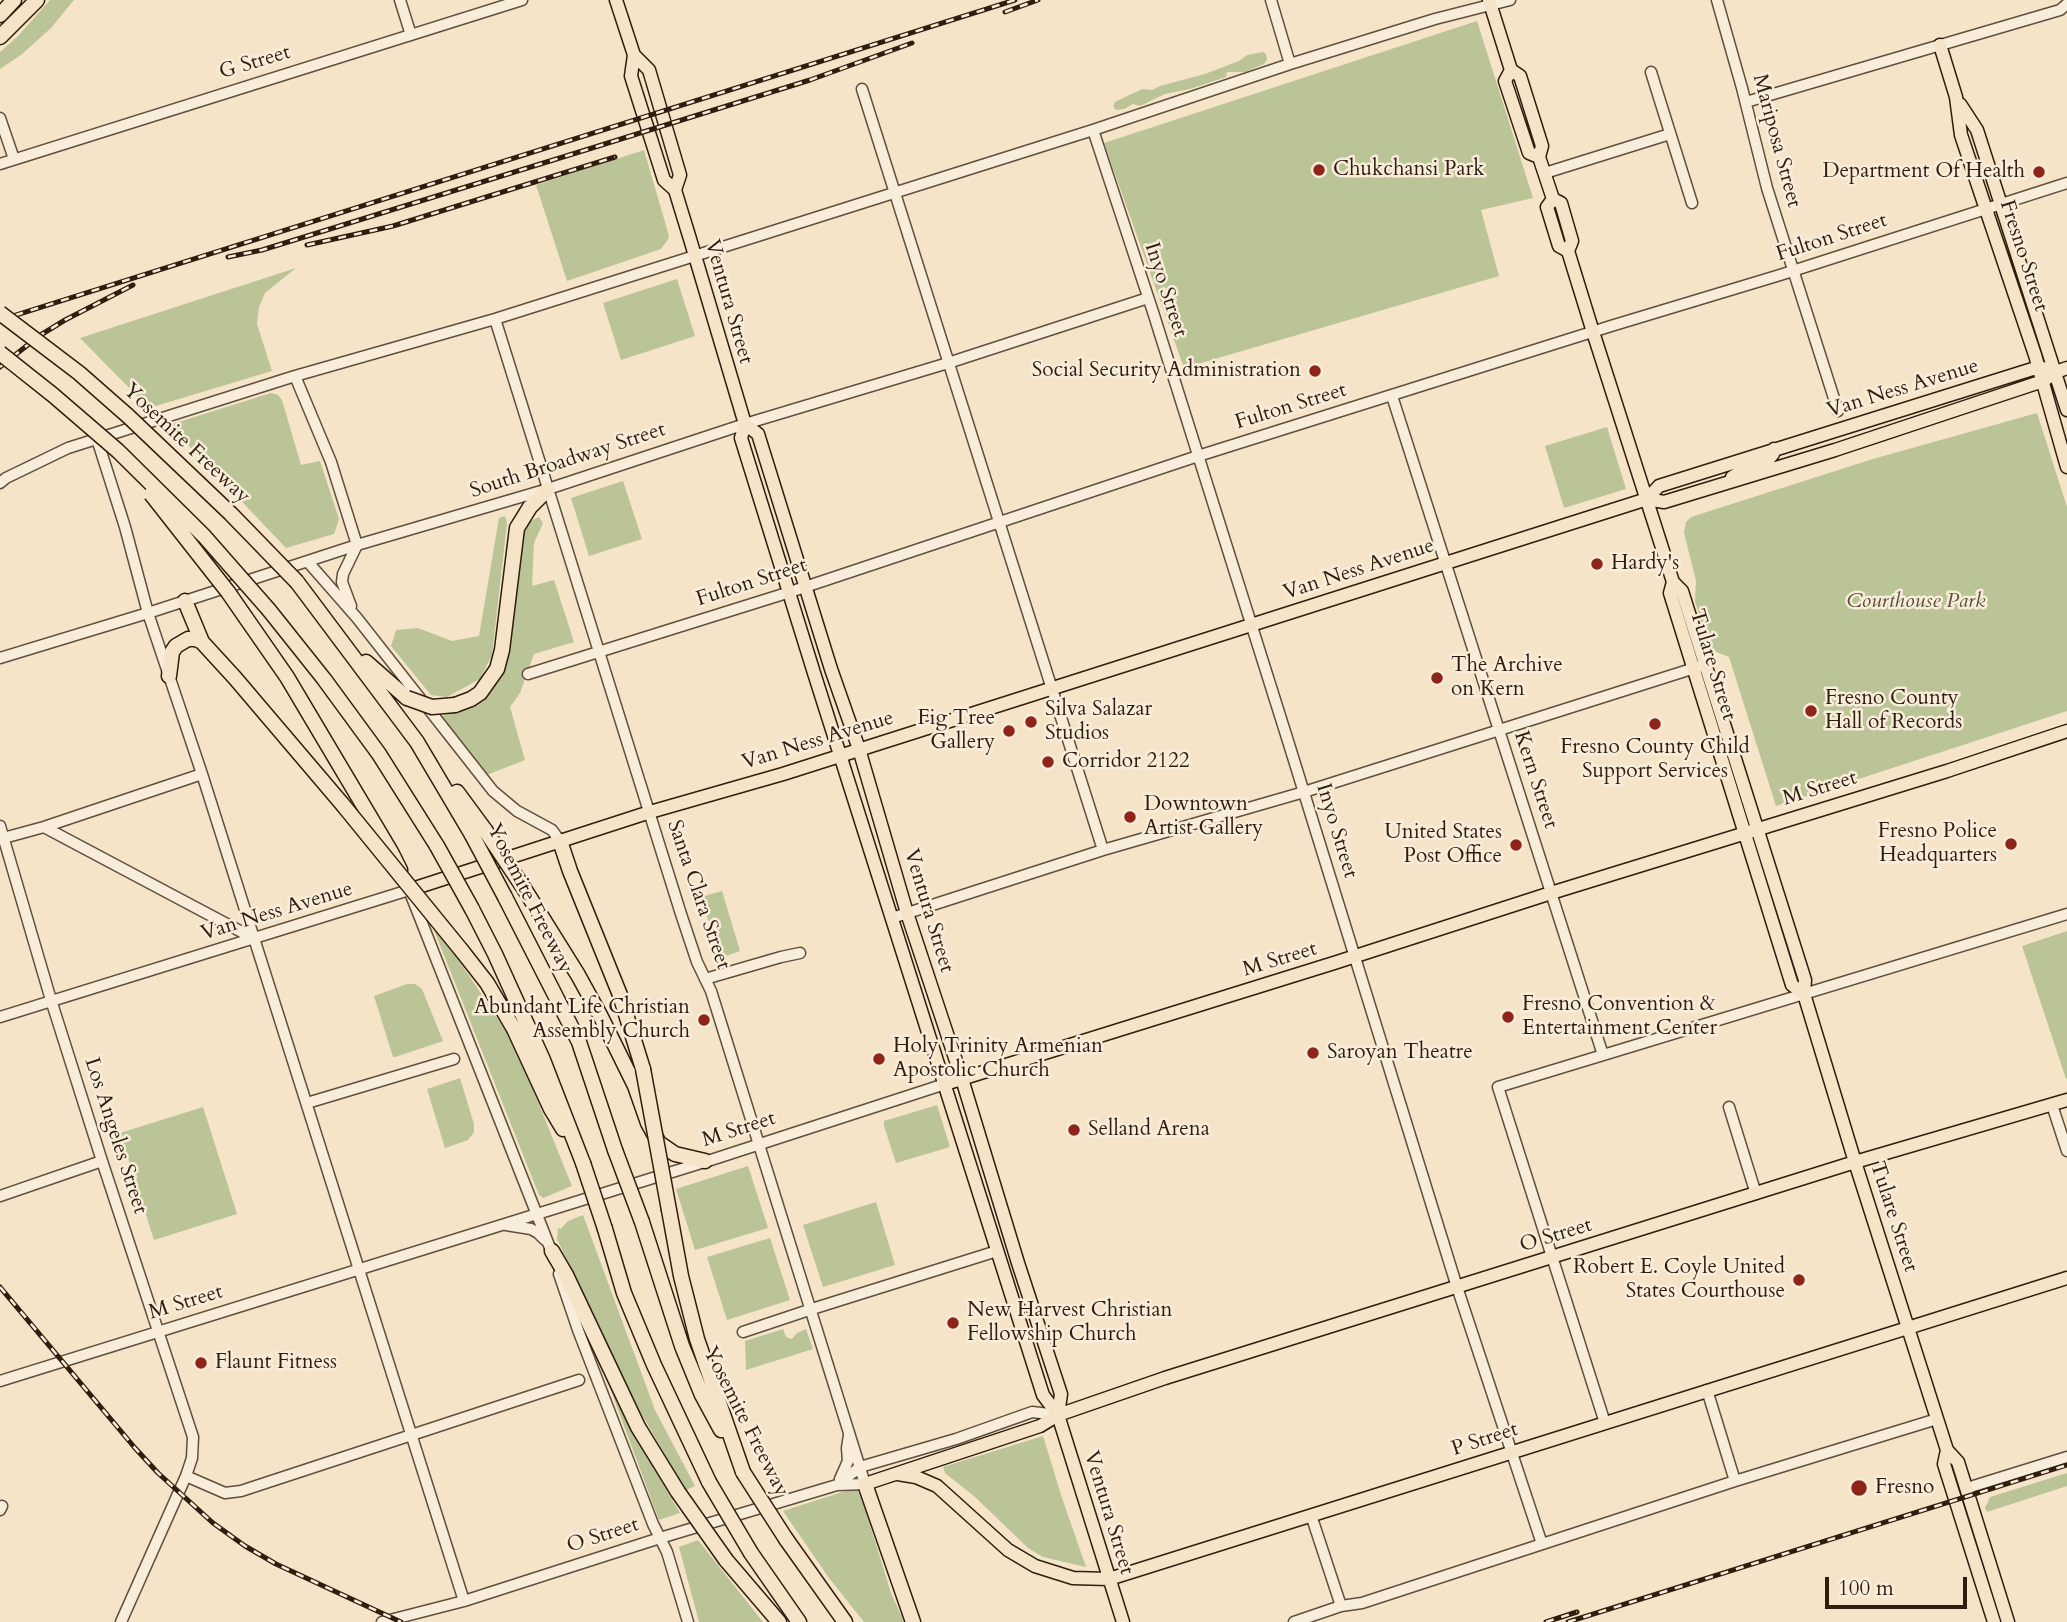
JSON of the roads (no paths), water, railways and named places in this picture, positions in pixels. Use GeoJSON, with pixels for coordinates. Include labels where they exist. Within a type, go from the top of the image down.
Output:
{"type":"FeatureCollection","features":[{"type":"Feature","properties":{"kind":"highway"},"geometry":{"type":"LineString","coordinates":[[0,15],[14,0]]}},
{"type":"Feature","properties":{"kind":"highway"},"geometry":{"type":"LineString","coordinates":[[0,37],[37,0]]}},
{"type":"Feature","properties":{"kind":"highway","name":"Yosemite Freeway"},"geometry":{"type":"LineString","coordinates":[[0,313],[79,373],[146,433],[297,582],[381,691],[478,832],[506,897],[579,1042],[702,1395],[743,1472],[813,1580],[845,1622]]}},
{"type":"Feature","properties":{"kind":"highway"},"geometry":{"type":"LineString","coordinates":[[0,353],[118,451],[204,536],[269,610],[324,679],[379,754],[437,846],[495,954],[543,1060],[583,1163],[624,1293],[654,1365],[709,1482],[751,1553],[799,1622]]}},
{"type":"Feature","properties":{"kind":"highway"},"geometry":{"type":"LineString","coordinates":[[118,451],[228,592],[287,677],[391,852],[409,890]]}},
{"type":"Feature","properties":{"kind":"highway"},"geometry":{"type":"LineString","coordinates":[[336,636],[407,698],[432,707],[455,705],[480,693],[493,677],[502,650],[517,528],[530,507],[548,489]]}},
{"type":"Feature","properties":{"kind":"highway"},"geometry":{"type":"LineString","coordinates":[[185,601],[202,642]]}},
{"type":"Feature","properties":{"kind":"highway"},"geometry":{"type":"LineString","coordinates":[[169,676],[172,652],[176,646],[188,639],[196,639],[236,678],[487,984],[514,1028],[551,1109],[583,1163]]}},
{"type":"Feature","properties":{"kind":"highway"},"geometry":{"type":"LineString","coordinates":[[478,832],[524,890],[578,975],[635,1086],[648,1123],[659,1143],[675,1154],[705,1161]]}},
{"type":"Feature","properties":{"kind":"highway"},"geometry":{"type":"LineString","coordinates":[[560,841],[620,995],[643,1069],[681,1276],[697,1339],[743,1472]]}},
{"type":"Feature","properties":{"kind":"highway"},"geometry":{"type":"LineString","coordinates":[[552,1251],[638,1427],[678,1492],[726,1560],[779,1622]]}},
{"type":"Feature","properties":{"kind":"highway"},"geometry":{"type":"LineString","coordinates":[[865,1483],[913,1622]]}},
{"type":"Feature","properties":{"kind":"main road","name":"Ventura Street"},"geometry":{"type":"LineString","coordinates":[[616,0],[634,55],[631,76],[664,180],[675,190],[745,424],[741,438],[1044,1398],[1058,1415],[1123,1622]]}},
{"type":"Feature","properties":{"kind":"main road","name":"Tulare Street"},"geometry":{"type":"LineString","coordinates":[[1489,2],[1511,71],[1505,81],[1529,153],[1539,157],[1553,200],[1561,203],[1572,241],[1568,251],[1673,582],[1682,591],[1699,667],[1751,831],[1792,985],[1804,994],[1947,1450],[1958,1462],[2008,1622]]}},
{"type":"Feature","properties":{"kind":"main road","name":"Fresno Street"},"geometry":{"type":"LineString","coordinates":[[1940,45],[1956,97],[1961,135],[2039,367],[2067,467]]}},
{"type":"Feature","properties":{"kind":"main road","name":"Ventura Street"},"geometry":{"type":"LineString","coordinates":[[634,55],[649,70],[680,175],[675,190]]}},
{"type":"Feature","properties":{"kind":"main road","name":"Fresno Street"},"geometry":{"type":"LineString","coordinates":[[1956,97],[1977,130],[2061,370],[2067,410]]}},
{"type":"Feature","properties":{"kind":"main road"},"geometry":{"type":"LineString","coordinates":[[2039,367],[2061,370]]}},
{"type":"Feature","properties":{"kind":"main road","name":"Van Ness Avenue"},"geometry":{"type":"LineString","coordinates":[[1647,499],[1659,486],[2039,367]]}},
{"type":"Feature","properties":{"kind":"main road","name":"Van Ness Avenue"},"geometry":{"type":"LineString","coordinates":[[409,890],[1647,499],[1664,502],[1835,450],[2043,382],[2061,370]]}},
{"type":"Feature","properties":{"kind":"main road","name":"Ventura Street"},"geometry":{"type":"LineString","coordinates":[[745,424],[758,434],[831,669],[859,749],[907,913],[1061,1394],[1058,1415]]}},
{"type":"Feature","properties":{"kind":"main road"},"geometry":{"type":"LineString","coordinates":[[1717,486],[1748,467],[1766,462],[1774,449]]}},
{"type":"Feature","properties":{"kind":"main road","name":"M Street"},"geometry":{"type":"LineString","coordinates":[[945,1084],[1963,766],[2067,731]]}},
{"type":"Feature","properties":{"kind":"main road","name":"O Street"},"geometry":{"type":"LineString","coordinates":[[865,1483],[1040,1426],[1058,1415],[1176,1374],[1855,1162],[2067,1100]]}},
{"type":"Feature","properties":{"kind":"main road","name":"P Street"},"geometry":{"type":"LineString","coordinates":[[895,1474],[916,1477],[937,1486],[1008,1550],[1035,1566],[1073,1578],[1109,1579],[2067,1278]]}},
{"type":"Feature","properties":{"kind":"main road","name":"Tulare Street"},"geometry":{"type":"LineString","coordinates":[[1947,1450],[1944,1464],[1994,1622]]}},
{"type":"Feature","properties":{"kind":"main road"},"geometry":{"type":"LineString","coordinates":[[932,1461],[931,1478],[937,1486]]}},
{"type":"Feature","properties":{"kind":"street"},"geometry":{"type":"LineString","coordinates":[[400,0],[411,35]]}},
{"type":"Feature","properties":{"kind":"street","name":"G Street"},"geometry":{"type":"LineString","coordinates":[[0,163],[522,0]]}},
{"type":"Feature","properties":{"kind":"street"},"geometry":{"type":"LineString","coordinates":[[1271,0],[1290,64]]}},
{"type":"Feature","properties":{"kind":"street"},"geometry":{"type":"LineString","coordinates":[[1,482],[68,448],[295,376],[495,319],[1489,2],[1510,0]]}},
{"type":"Feature","properties":{"kind":"street","name":"Mariposa Street"},"geometry":{"type":"LineString","coordinates":[[1717,0],[1767,188],[1838,411]]}},
{"type":"Feature","properties":{"kind":"street"},"geometry":{"type":"LineString","coordinates":[[1746,102],[1940,45],[2062,5]]}},
{"type":"Feature","properties":{"kind":"street"},"geometry":{"type":"LineString","coordinates":[[1651,72],[1692,203]]}},
{"type":"Feature","properties":{"kind":"street"},"geometry":{"type":"LineString","coordinates":[[862,89],[1103,850]]}},
{"type":"Feature","properties":{"kind":"street"},"geometry":{"type":"LineString","coordinates":[[0,118],[14,159]]}},
{"type":"Feature","properties":{"kind":"street","name":"Inyo Street"},"geometry":{"type":"LineString","coordinates":[[1093,130],[1356,956],[1457,1287],[1542,1544]]}},
{"type":"Feature","properties":{"kind":"street"},"geometry":{"type":"LineString","coordinates":[[1545,173],[1670,134]]}},
{"type":"Feature","properties":{"kind":"street","name":"Fulton Street"},"geometry":{"type":"LineString","coordinates":[[528,674],[790,592],[1198,456],[2067,183]]}},
{"type":"Feature","properties":{"kind":"street","name":"South Broadway Street"},"geometry":{"type":"LineString","coordinates":[[0,658],[357,545],[548,489],[745,424],[948,363],[1148,298]]}},
{"type":"Feature","properties":{"kind":"street","name":"Santa Clara Street"},"geometry":{"type":"LineString","coordinates":[[495,319],[696,962],[711,991],[865,1483]]}},
{"type":"Feature","properties":{"kind":"street"},"geometry":{"type":"LineString","coordinates":[[295,376],[331,462],[357,545],[346,565],[342,582],[357,618]]}},
{"type":"Feature","properties":{"kind":"street","name":"Kern Street"},"geometry":{"type":"LineString","coordinates":[[1392,396],[1603,1055]]}},
{"type":"Feature","properties":{"kind":"street"},"geometry":{"type":"LineString","coordinates":[[97,439],[125,527],[148,613],[202,774],[464,1601]]}},
{"type":"Feature","properties":{"kind":"street"},"geometry":{"type":"LineString","coordinates":[[308,562],[357,618],[493,791],[517,811],[552,830],[560,841]]}},
{"type":"Feature","properties":{"kind":"street"},"geometry":{"type":"LineString","coordinates":[[892,918],[1103,850],[1304,792],[1699,667]]}},
{"type":"Feature","properties":{"kind":"street"},"geometry":{"type":"LineString","coordinates":[[2,839],[202,774]]}},
{"type":"Feature","properties":{"kind":"street","name":"Los Angeles Street"},"geometry":{"type":"LineString","coordinates":[[0,826],[51,1000],[193,1437],[192,1458],[186,1476]]}},
{"type":"Feature","properties":{"kind":"street"},"geometry":{"type":"LineString","coordinates":[[44,827],[254,939]]}},
{"type":"Feature","properties":{"kind":"street"},"geometry":{"type":"LineString","coordinates":[[409,890],[552,1251],[578,1330],[667,1552],[688,1622]]}},
{"type":"Feature","properties":{"kind":"street","name":"Van Ness Avenue"},"geometry":{"type":"LineString","coordinates":[[0,1017],[409,890]]}},
{"type":"Feature","properties":{"kind":"street"},"geometry":{"type":"LineString","coordinates":[[1605,1423],[1498,1087],[2067,914]]}},
{"type":"Feature","properties":{"kind":"street"},"geometry":{"type":"LineString","coordinates":[[705,979],[800,953]]}},
{"type":"Feature","properties":{"kind":"street"},"geometry":{"type":"LineString","coordinates":[[307,1103],[454,1059]]}},
{"type":"Feature","properties":{"kind":"street","name":"M Street"},"geometry":{"type":"LineString","coordinates":[[0,1381],[945,1084]]}},
{"type":"Feature","properties":{"kind":"street"},"geometry":{"type":"LineString","coordinates":[[2052,1105],[2067,1152]]}},
{"type":"Feature","properties":{"kind":"street"},"geometry":{"type":"LineString","coordinates":[[1728,1107],[1756,1194]]}},
{"type":"Feature","properties":{"kind":"street"},"geometry":{"type":"LineString","coordinates":[[0,1196],[102,1161]]}},
{"type":"Feature","properties":{"kind":"street"},"geometry":{"type":"LineString","coordinates":[[503,1224],[538,1233],[552,1251]]}},
{"type":"Feature","properties":{"kind":"street"},"geometry":{"type":"LineString","coordinates":[[743,1332],[811,1308],[997,1251]]}},
{"type":"Feature","properties":{"kind":"street"},"geometry":{"type":"LineString","coordinates":[[121,1622],[186,1476],[215,1490],[233,1493],[579,1380]]}},
{"type":"Feature","properties":{"kind":"street"},"geometry":{"type":"LineString","coordinates":[[1707,1390],[1735,1480]]}},
{"type":"Feature","properties":{"kind":"street","name":"O Street"},"geometry":{"type":"LineString","coordinates":[[837,1485],[860,1467],[956,1439],[1032,1412],[1058,1415]]}},
{"type":"Feature","properties":{"kind":"street"},"geometry":{"type":"LineString","coordinates":[[1294,1622],[1341,1606],[1362,1603],[1735,1480],[1937,1419]]}},
{"type":"Feature","properties":{"kind":"street"},"geometry":{"type":"LineString","coordinates":[[837,1485],[848,1461],[846,1448],[849,1435]]}},
{"type":"Feature","properties":{"kind":"street"},"geometry":{"type":"LineString","coordinates":[[1967,1488],[2067,1457]]}},
{"type":"Feature","properties":{"kind":"street","name":"O Street"},"geometry":{"type":"LineString","coordinates":[[382,1622],[464,1601],[837,1485],[865,1483]]}},
{"type":"Feature","properties":{"kind":"street"},"geometry":{"type":"LineString","coordinates":[[1311,1515],[1341,1606]]}},
{"type":"Feature","properties":{"kind":"railway"},"geometry":{"type":"LineString","coordinates":[[0,320],[1015,0]]}},
{"type":"Feature","properties":{"kind":"railway"},"geometry":{"type":"LineString","coordinates":[[1005,12],[1038,0]]}},
{"type":"Feature","properties":{"kind":"railway"},"geometry":{"type":"LineString","coordinates":[[228,257],[262,250],[810,80],[912,43]]}},
{"type":"Feature","properties":{"kind":"railway"},"geometry":{"type":"LineString","coordinates":[[307,245],[393,226],[615,157]]}},
{"type":"Feature","properties":{"kind":"railway"},"geometry":{"type":"LineString","coordinates":[[0,367],[39,336],[133,285]]}},
{"type":"Feature","properties":{"kind":"railway"},"geometry":{"type":"LineString","coordinates":[[0,1287],[135,1448],[213,1523],[276,1564],[401,1622]]}},
{"type":"Feature","properties":{"kind":"railway"},"geometry":{"type":"LineString","coordinates":[[1568,1622],[2067,1465]]}},
{"type":"Feature","properties":{"kind":"railway"},"geometry":{"type":"LineString","coordinates":[[1546,1622],[1577,1612]]}},
{"type":"Feature","properties":{"kind":"place","name":"Chukchansi Park"},"geometry":{"type":"Point","coordinates":[1319,170]}},
{"type":"Feature","properties":{"kind":"place","name":"Department Of Health"},"geometry":{"type":"Point","coordinates":[2039,172]}},
{"type":"Feature","properties":{"kind":"place","name":"Social Security Administration"},"geometry":{"type":"Point","coordinates":[1315,371]}},
{"type":"Feature","properties":{"kind":"place","name":"Hardy's"},"geometry":{"type":"Point","coordinates":[1597,564]}},
{"type":"Feature","properties":{"kind":"place","name":"The Archive on Kern"},"geometry":{"type":"Point","coordinates":[1437,678]}},
{"type":"Feature","properties":{"kind":"place","name":"Fresno County Hall of Records"},"geometry":{"type":"Point","coordinates":[1811,711]}},
{"type":"Feature","properties":{"kind":"place","name":"Silva Salazar Studios"},"geometry":{"type":"Point","coordinates":[1031,722]}},
{"type":"Feature","properties":{"kind":"place","name":"Fresno County Child Support Services"},"geometry":{"type":"Point","coordinates":[1655,724]}},
{"type":"Feature","properties":{"kind":"place","name":"Fig Tree Gallery"},"geometry":{"type":"Point","coordinates":[1009,731]}},
{"type":"Feature","properties":{"kind":"place","name":"Corridor 2122"},"geometry":{"type":"Point","coordinates":[1048,762]}},
{"type":"Feature","properties":{"kind":"place","name":"Downtown Artist Gallery"},"geometry":{"type":"Point","coordinates":[1130,817]}},
{"type":"Feature","properties":{"kind":"place","name":"Fresno Police Headquarters"},"geometry":{"type":"Point","coordinates":[2011,844]}},
{"type":"Feature","properties":{"kind":"place","name":"United States Post Office"},"geometry":{"type":"Point","coordinates":[1516,845]}},
{"type":"Feature","properties":{"kind":"place","name":"Fresno Convention & Entertainment Center"},"geometry":{"type":"Point","coordinates":[1508,1017]}},
{"type":"Feature","properties":{"kind":"place","name":"Abundant Life Christian Assembly Church"},"geometry":{"type":"Point","coordinates":[704,1020]}},
{"type":"Feature","properties":{"kind":"place","name":"Saroyan Theatre"},"geometry":{"type":"Point","coordinates":[1313,1053]}},
{"type":"Feature","properties":{"kind":"place","name":"Holy Trinity Armenian Apostolic Church"},"geometry":{"type":"Point","coordinates":[879,1059]}},
{"type":"Feature","properties":{"kind":"place","name":"Selland Arena"},"geometry":{"type":"Point","coordinates":[1074,1130]}},
{"type":"Feature","properties":{"kind":"place","name":"Robert E. Coyle United States Courthouse"},"geometry":{"type":"Point","coordinates":[1799,1280]}},
{"type":"Feature","properties":{"kind":"place","name":"New Harvest Christian Fellowship Church"},"geometry":{"type":"Point","coordinates":[953,1323]}},
{"type":"Feature","properties":{"kind":"place","name":"Flaunt Fitness"},"geometry":{"type":"Point","coordinates":[201,1363]}},
{"type":"Feature","properties":{"kind":"place","name":"Fresno"},"geometry":{"type":"Point","coordinates":[1859,1488]}},
{"type":"Feature","properties":{"kind":"park label","name":"Courthouse Park"},"geometry":{"type":"Point","coordinates":[1916,602]}}]}
